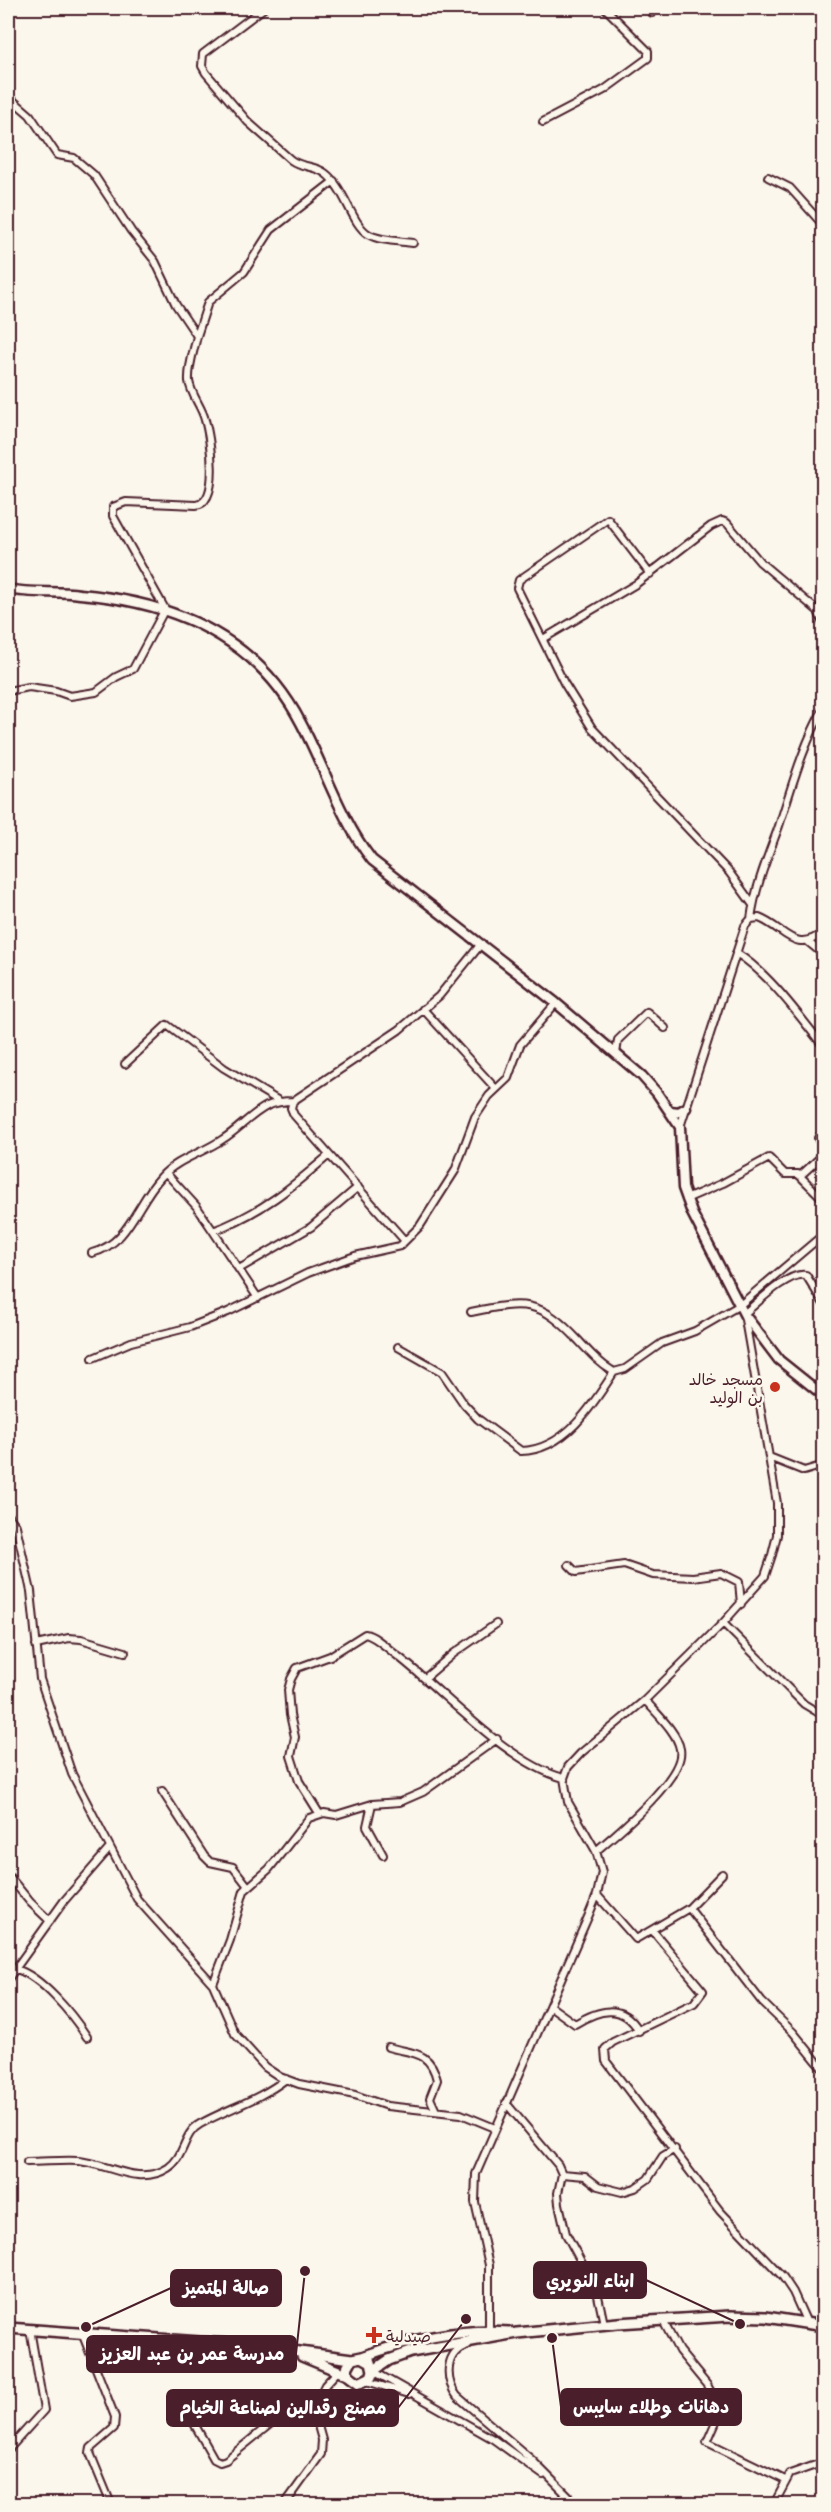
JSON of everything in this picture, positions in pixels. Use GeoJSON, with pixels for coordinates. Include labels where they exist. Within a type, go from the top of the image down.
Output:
{"type":"FeatureCollection","features":[{"type":"Feature","properties":{"kind":"main road"},"geometry":{"type":"LineString","coordinates":[[348,2375],[348,2365],[357,2358],[422,2340],[493,2336],[604,2324],[730,2316],[824,2326]]}},
{"type":"Feature","properties":{"kind":"main road"},"geometry":{"type":"LineString","coordinates":[[8,2328],[248,2345],[357,2358],[371,2362],[373,2371]]}},
{"type":"Feature","properties":{"kind":"main road"},"geometry":{"type":"LineString","coordinates":[[295,2352],[348,2375],[356,2382],[366,2381],[373,2371],[389,2360],[411,2352],[493,2336]]}},
{"type":"Feature","properties":{"kind":"street"},"geometry":{"type":"LineString","coordinates":[[264,8],[203,54],[202,66],[248,122],[291,160],[297,165],[316,168],[334,181],[365,232],[375,237],[413,243]]}},
{"type":"Feature","properties":{"kind":"street"},"geometry":{"type":"LineString","coordinates":[[543,122],[604,90],[648,58],[648,51],[605,8]]}},
{"type":"Feature","properties":{"kind":"street"},"geometry":{"type":"LineString","coordinates":[[8,96],[30,115],[57,155],[80,161],[94,175],[130,231],[155,261],[176,305],[197,336]]}},
{"type":"Feature","properties":{"kind":"street"},"geometry":{"type":"LineString","coordinates":[[768,177],[790,188],[824,226]]}},
{"type":"Feature","properties":{"kind":"street"},"geometry":{"type":"LineString","coordinates":[[165,609],[112,510],[119,502],[170,502],[196,505],[201,504],[208,497],[212,474],[206,426],[189,382],[197,336],[208,302],[244,273],[271,230],[334,181]]}},
{"type":"Feature","properties":{"kind":"street"},"geometry":{"type":"LineString","coordinates":[[650,574],[610,521],[604,520],[519,580],[519,594],[564,683],[592,728],[729,872],[753,905]]}},
{"type":"Feature","properties":{"kind":"street"},"geometry":{"type":"LineString","coordinates":[[543,639],[650,574],[711,526],[722,521],[760,562],[818,611],[824,626]]}},
{"type":"Feature","properties":{"kind":"street"},"geometry":{"type":"LineString","coordinates":[[8,589],[111,597],[165,609],[233,642],[265,673],[300,720],[352,830],[372,860],[556,1003],[642,1076],[670,1110],[680,1127]]}},
{"type":"Feature","properties":{"kind":"street"},"geometry":{"type":"LineString","coordinates":[[818,611],[824,601]]}},
{"type":"Feature","properties":{"kind":"street"},"geometry":{"type":"LineString","coordinates":[[8,691],[29,687],[56,691],[70,696],[96,692],[116,677],[133,669],[165,609]]}},
{"type":"Feature","properties":{"kind":"street"},"geometry":{"type":"LineString","coordinates":[[824,708],[805,748],[753,905],[751,919],[742,934],[680,1127],[681,1164],[686,1198],[744,1314],[779,1359],[824,1396]]}},
{"type":"Feature","properties":{"kind":"street"},"geometry":{"type":"LineString","coordinates":[[751,919],[759,918],[789,938],[807,941],[824,955]]}},
{"type":"Feature","properties":{"kind":"street"},"geometry":{"type":"LineString","coordinates":[[807,941],[824,932]]}},
{"type":"Feature","properties":{"kind":"street"},"geometry":{"type":"LineString","coordinates":[[92,1253],[113,1243],[125,1231],[153,1186],[175,1165],[225,1138],[255,1113],[279,1101],[293,1101],[391,1036],[449,985],[481,945]]}},
{"type":"Feature","properties":{"kind":"street"},"geometry":{"type":"LineString","coordinates":[[736,953],[746,959],[824,1047]]}},
{"type":"Feature","properties":{"kind":"street"},"geometry":{"type":"LineString","coordinates":[[93,1358],[131,1342],[190,1327],[258,1298],[308,1273],[355,1256],[396,1248],[420,1226],[455,1171],[475,1118],[496,1089],[508,1078],[520,1046],[556,1003]]}},
{"type":"Feature","properties":{"kind":"street"},"geometry":{"type":"LineString","coordinates":[[423,1009],[496,1089]]}},
{"type":"Feature","properties":{"kind":"street"},"geometry":{"type":"LineString","coordinates":[[616,1054],[618,1041],[647,1012],[665,1028]]}},
{"type":"Feature","properties":{"kind":"street"},"geometry":{"type":"LineString","coordinates":[[125,1064],[167,1025],[172,1026],[194,1048],[279,1101]]}},
{"type":"Feature","properties":{"kind":"street"},"geometry":{"type":"LineString","coordinates":[[293,1101],[291,1108],[294,1115],[405,1241]]}},
{"type":"Feature","properties":{"kind":"street"},"geometry":{"type":"LineString","coordinates":[[670,1110],[679,1112],[686,1108]]}},
{"type":"Feature","properties":{"kind":"street"},"geometry":{"type":"LineString","coordinates":[[800,1176],[824,1153],[818,1138],[824,1131]]}},
{"type":"Feature","properties":{"kind":"street"},"geometry":{"type":"LineString","coordinates":[[213,1231],[278,1198],[329,1155]]}},
{"type":"Feature","properties":{"kind":"street"},"geometry":{"type":"LineString","coordinates":[[686,1198],[723,1183],[769,1158],[781,1172],[800,1176],[824,1200]]}},
{"type":"Feature","properties":{"kind":"street"},"geometry":{"type":"LineString","coordinates":[[166,1173],[213,1231],[258,1298]]}},
{"type":"Feature","properties":{"kind":"street"},"geometry":{"type":"LineString","coordinates":[[240,1269],[311,1227],[358,1187]]}},
{"type":"Feature","properties":{"kind":"street"},"geometry":{"type":"LineString","coordinates":[[398,1347],[442,1372],[464,1404],[478,1419],[521,1451],[542,1448],[571,1430],[601,1393],[614,1372],[625,1369],[662,1343],[695,1331],[740,1305],[824,1234]]}},
{"type":"Feature","properties":{"kind":"street"},"geometry":{"type":"LineString","coordinates":[[744,1314],[785,1281],[801,1274],[806,1275],[824,1304]]}},
{"type":"Feature","properties":{"kind":"street"},"geometry":{"type":"LineString","coordinates":[[471,1312],[503,1305],[527,1304],[544,1310],[557,1319],[603,1366],[614,1372]]}},
{"type":"Feature","properties":{"kind":"street"},"geometry":{"type":"LineString","coordinates":[[576,2505],[451,2388],[447,2375],[451,2359],[463,2346],[493,2336],[489,2265],[474,2187],[476,2174],[597,1895],[602,1872],[596,1851],[568,1802],[564,1778],[568,1767],[581,1753],[645,1700],[741,1604],[765,1576],[777,1535],[777,1503],[744,1314]]}},
{"type":"Feature","properties":{"kind":"street"},"geometry":{"type":"LineString","coordinates":[[769,1457],[804,1471],[824,1465]]}},
{"type":"Feature","properties":{"kind":"street"},"geometry":{"type":"LineString","coordinates":[[8,1515],[16,1526],[27,1571],[40,1679],[66,1759],[109,1849],[137,1899],[213,1984],[235,2034],[265,2067],[286,2079],[387,2106],[461,2114],[495,2128]]}},
{"type":"Feature","properties":{"kind":"street"},"geometry":{"type":"LineString","coordinates":[[569,1565],[576,1572],[624,1565],[653,1575],[693,1577],[721,1573],[739,1582],[741,1604]]}},
{"type":"Feature","properties":{"kind":"street"},"geometry":{"type":"LineString","coordinates":[[723,1623],[804,1704],[824,1716]]}},
{"type":"Feature","properties":{"kind":"street"},"geometry":{"type":"LineString","coordinates":[[425,1678],[453,1654],[496,1624]]}},
{"type":"Feature","properties":{"kind":"street"},"geometry":{"type":"LineString","coordinates":[[319,1813],[299,1781],[291,1756],[295,1737],[288,1690],[297,1668],[330,1656],[368,1634],[425,1678],[496,1739],[548,1774],[564,1778]]}},
{"type":"Feature","properties":{"kind":"street"},"geometry":{"type":"LineString","coordinates":[[36,1645],[69,1638],[81,1639],[125,1652]]}},
{"type":"Feature","properties":{"kind":"street"},"geometry":{"type":"LineString","coordinates":[[596,1851],[641,1813],[662,1788],[680,1760],[681,1752],[677,1741],[645,1700]]}},
{"type":"Feature","properties":{"kind":"street"},"geometry":{"type":"LineString","coordinates":[[213,1984],[247,1885],[269,1869],[309,1818],[319,1813],[336,1815],[372,1804],[400,1802],[423,1792],[496,1739]]}},
{"type":"Feature","properties":{"kind":"street"},"geometry":{"type":"LineString","coordinates":[[162,1791],[204,1856],[210,1862],[233,1867],[247,1885]]}},
{"type":"Feature","properties":{"kind":"street"},"geometry":{"type":"LineString","coordinates":[[372,1804],[367,1826],[383,1855]]}},
{"type":"Feature","properties":{"kind":"street"},"geometry":{"type":"LineString","coordinates":[[8,1979],[50,1921],[109,1849]]}},
{"type":"Feature","properties":{"kind":"street"},"geometry":{"type":"LineString","coordinates":[[597,1895],[632,1938],[642,1938],[689,1908],[722,1874]]}},
{"type":"Feature","properties":{"kind":"street"},"geometry":{"type":"LineString","coordinates":[[8,1875],[30,1902],[50,1921]]}},
{"type":"Feature","properties":{"kind":"street"},"geometry":{"type":"LineString","coordinates":[[689,1908],[757,1996],[793,2032],[824,2070]]}},
{"type":"Feature","properties":{"kind":"street"},"geometry":{"type":"LineString","coordinates":[[653,1931],[703,1991],[694,2003],[605,2049],[606,2061],[720,2211],[783,2277],[793,2292],[807,2323]]}},
{"type":"Feature","properties":{"kind":"street"},"geometry":{"type":"LineString","coordinates":[[16,1969],[41,1985],[73,2016],[87,2037]]}},
{"type":"Feature","properties":{"kind":"street"},"geometry":{"type":"LineString","coordinates":[[550,2006],[575,2024],[597,2011],[615,2012],[627,2017],[639,2031]]}},
{"type":"Feature","properties":{"kind":"street"},"geometry":{"type":"LineString","coordinates":[[388,2047],[418,2053],[430,2064],[437,2080],[430,2098],[437,2111]]}},
{"type":"Feature","properties":{"kind":"street"},"geometry":{"type":"LineString","coordinates":[[27,2162],[78,2161],[129,2175],[164,2170],[174,2163],[189,2133],[199,2124],[257,2099],[286,2079]]}},
{"type":"Feature","properties":{"kind":"street"},"geometry":{"type":"LineString","coordinates":[[506,2103],[558,2165],[562,2174],[558,2193],[566,2234],[597,2291],[604,2324]]}},
{"type":"Feature","properties":{"kind":"street"},"geometry":{"type":"LineString","coordinates":[[562,2174],[585,2176],[598,2186],[622,2192],[635,2188],[648,2178],[663,2156],[675,2149]]}},
{"type":"Feature","properties":{"kind":"street"},"geometry":{"type":"LineString","coordinates":[[663,2321],[679,2351],[707,2385],[717,2403],[718,2417],[707,2442],[785,2480]]}},
{"type":"Feature","properties":{"kind":"street"},"geometry":{"type":"LineString","coordinates":[[8,2450],[44,2410],[30,2329]]}},
{"type":"Feature","properties":{"kind":"street"},"geometry":{"type":"LineString","coordinates":[[82,2333],[115,2417],[114,2428],[91,2448],[90,2453],[111,2505]]}},
{"type":"Feature","properties":{"kind":"street"},"geometry":{"type":"LineString","coordinates":[[285,2505],[321,2454],[322,2440],[313,2414],[314,2403],[325,2385],[338,2371]]}},
{"type":"Feature","properties":{"kind":"street"},"geometry":{"type":"LineString","coordinates":[[373,2371],[493,2439],[564,2493]]}},
{"type":"Feature","properties":{"kind":"street"},"geometry":{"type":"LineString","coordinates":[[366,2381],[418,2397]]}},
{"type":"Feature","properties":{"kind":"street"},"geometry":{"type":"LineString","coordinates":[[191,2418],[213,2456],[220,2462],[226,2460],[297,2402],[306,2400],[314,2403]]}},
{"type":"Feature","properties":{"kind":"street"},"geometry":{"type":"LineString","coordinates":[[774,2505],[785,2480],[799,2469],[824,2462]]}},
{"type":"Feature","properties":{"kind":"street"},"geometry":{"type":"LineString","coordinates":[[558,2505],[564,2493]]}},
{"type":"Feature","properties":{"kind":"place","name":"مسجد خالد بن الوليد"},"geometry":{"type":"Point","coordinates":[775,1387]}},
{"type":"Feature","properties":{"kind":"place","name":"مدرسة عمر بن عبد العزيز"},"geometry":{"type":"Point","coordinates":[305,2271]}},
{"type":"Feature","properties":{"kind":"place","name":"مصنع رقدالين لصناعة الخيام"},"geometry":{"type":"Point","coordinates":[466,2319]}},
{"type":"Feature","properties":{"kind":"place","name":"ابناء النويري"},"geometry":{"type":"Point","coordinates":[740,2324]}},
{"type":"Feature","properties":{"kind":"place","name":"صالة المتميز"},"geometry":{"type":"Point","coordinates":[86,2327]}},
{"type":"Feature","properties":{"kind":"place","name":"صيدلية"},"geometry":{"type":"Point","coordinates":[374,2335]}},
{"type":"Feature","properties":{"kind":"place","name":"دهانات وطلاء سايبس"},"geometry":{"type":"Point","coordinates":[552,2338]}}]}
